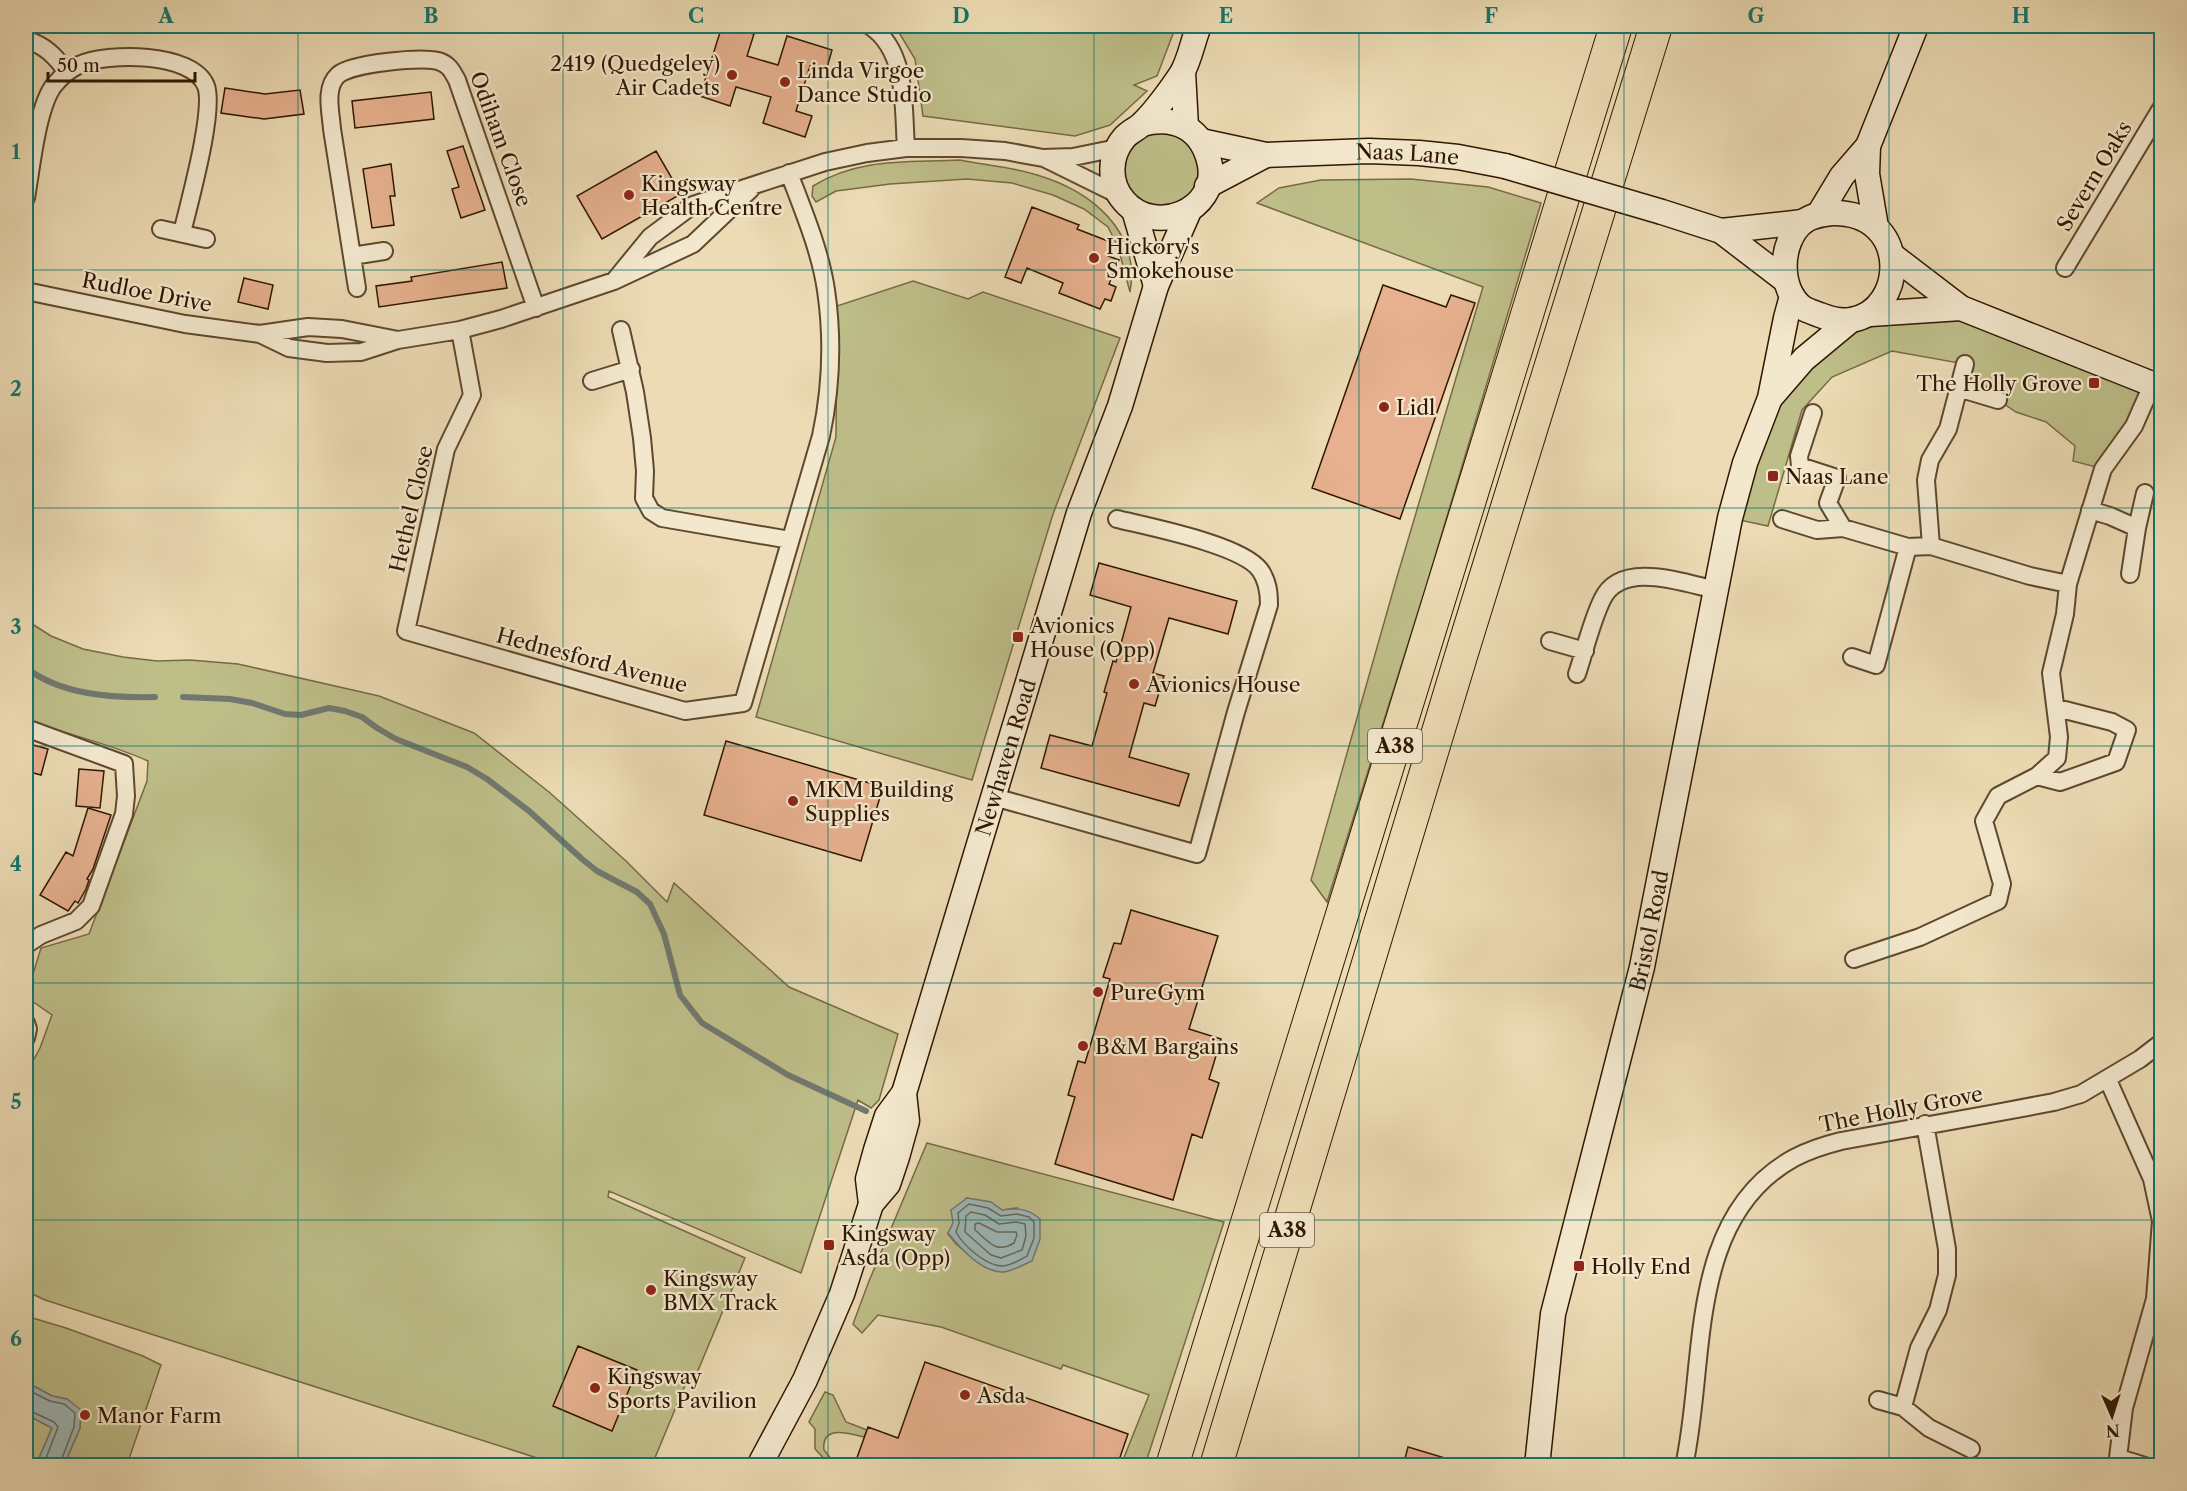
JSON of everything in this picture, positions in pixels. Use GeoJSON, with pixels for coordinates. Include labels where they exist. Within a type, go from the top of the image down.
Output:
{"type":"FeatureCollection","features":[{"type":"Feature","properties":{"kind":"highway","name":"A38"},"geometry":{"type":"LineString","coordinates":[[1172,1466],[1616,26]]}},
{"type":"Feature","properties":{"kind":"highway","name":"A38"},"geometry":{"type":"LineString","coordinates":[[1215,1466],[1656,26]]}},
{"type":"Feature","properties":{"kind":"street"},"geometry":{"type":"LineString","coordinates":[[870,26],[886,41],[900,75],[906,148],[983,149],[1042,158],[1073,157],[1117,148]]}},
{"type":"Feature","properties":{"kind":"street"},"geometry":{"type":"LineString","coordinates":[[1156,286],[1126,202],[1112,174],[1113,162],[1117,148],[1126,135],[1142,124],[1183,72],[1199,26]]}},
{"type":"Feature","properties":{"kind":"street"},"geometry":{"type":"LineString","coordinates":[[1916,26],[1868,146],[1811,218],[1793,236],[1787,250],[1789,288],[1803,308],[1832,320],[1961,308]]}},
{"type":"Feature","properties":{"kind":"street"},"geometry":{"type":"LineString","coordinates":[[26,40],[45,47],[67,72]]}},
{"type":"Feature","properties":{"kind":"street"},"geometry":{"type":"LineString","coordinates":[[26,198],[38,130],[46,100],[53,86],[67,72],[80,64],[103,59],[168,60],[180,63],[197,74],[206,85],[208,100],[206,128],[182,233]]}},
{"type":"Feature","properties":{"kind":"street","name":"Odiham Close"},"geometry":{"type":"LineString","coordinates":[[357,288],[332,129],[329,103],[331,87],[338,75],[354,68],[395,60],[439,61],[450,66],[457,80],[536,308]]}},
{"type":"Feature","properties":{"kind":"street"},"geometry":{"type":"LineString","coordinates":[[1183,72],[1194,134]]}},
{"type":"Feature","properties":{"kind":"street","name":"Severn Oaks"},"geometry":{"type":"LineString","coordinates":[[2065,268],[2162,107]]}},
{"type":"Feature","properties":{"kind":"street"},"geometry":{"type":"LineString","coordinates":[[1042,158],[1156,218],[1166,218],[1189,211],[1208,186],[1211,169],[1207,152],[1194,134],[1176,122],[1155,120],[1142,124]]}},
{"type":"Feature","properties":{"kind":"street","name":"Naas Lane"},"geometry":{"type":"LineString","coordinates":[[1194,134],[1266,155],[1399,152],[1458,157],[1505,166],[1721,231],[1789,288]]}},
{"type":"Feature","properties":{"kind":"street"},"geometry":{"type":"LineString","coordinates":[[1868,146],[1867,174],[1876,227]]}},
{"type":"Feature","properties":{"kind":"street","name":"Rudloe Drive"},"geometry":{"type":"LineString","coordinates":[[614,281],[650,237],[693,205],[754,187],[789,173],[867,153],[906,148]]}},
{"type":"Feature","properties":{"kind":"street","name":"Naas Lane"},"geometry":{"type":"LineString","coordinates":[[1208,186],[1266,155]]}},
{"type":"Feature","properties":{"kind":"street","name":"Hednesford Avenue"},"geometry":{"type":"LineString","coordinates":[[406,631],[685,711],[743,703],[821,436],[828,403],[829,321],[822,271],[789,173]]}},
{"type":"Feature","properties":{"kind":"street","name":"Rudloe Drive"},"geometry":{"type":"LineString","coordinates":[[260,334],[289,348],[327,353],[361,352],[398,340],[460,330],[536,308],[614,281],[693,244],[754,187]]}},
{"type":"Feature","properties":{"kind":"street","name":"Newhaven Road"},"geometry":{"type":"LineString","coordinates":[[759,1466],[806,1380],[842,1294],[871,1204],[888,1184],[907,1121],[904,1093],[1079,513],[1120,406],[1156,286],[1189,211]]}},
{"type":"Feature","properties":{"kind":"street"},"geometry":{"type":"LineString","coordinates":[[1811,218],[1849,213],[1863,217],[1876,227],[1888,242],[1893,256],[1887,290],[1860,317]]}},
{"type":"Feature","properties":{"kind":"street","name":"Naas Lane"},"geometry":{"type":"LineString","coordinates":[[1721,231],[1811,218]]}},
{"type":"Feature","properties":{"kind":"street"},"geometry":{"type":"LineString","coordinates":[[160,229],[206,238]]}},
{"type":"Feature","properties":{"kind":"street"},"geometry":{"type":"LineString","coordinates":[[352,256],[384,251]]}},
{"type":"Feature","properties":{"kind":"street"},"geometry":{"type":"LineString","coordinates":[[1854,959],[1920,936],[1998,901],[2002,884],[1984,821],[1998,796],[2037,776],[2057,758],[2059,737],[2057,708],[2051,673],[2065,614],[2068,584],[2103,470],[2134,426],[2157,387],[1961,308],[1893,256]]}},
{"type":"Feature","properties":{"kind":"street","name":"Bristol Road"},"geometry":{"type":"LineString","coordinates":[[1537,1466],[1553,1314],[1642,967],[1730,518],[1745,463],[1770,398],[1786,318],[1789,288]]}},
{"type":"Feature","properties":{"kind":"street","name":"Rudloe Drive"},"geometry":{"type":"LineString","coordinates":[[26,291],[185,324],[260,334],[308,327],[342,329],[398,340]]}},
{"type":"Feature","properties":{"kind":"street","name":"Bristol Road"},"geometry":{"type":"LineString","coordinates":[[1770,398],[1804,359],[1860,317]]}},
{"type":"Feature","properties":{"kind":"street","name":"Hethel Close"},"geometry":{"type":"LineString","coordinates":[[406,631],[446,449],[472,395],[460,330]]}},
{"type":"Feature","properties":{"kind":"street"},"geometry":{"type":"LineString","coordinates":[[621,330],[631,369],[645,471],[644,498],[651,511],[662,518],[790,540]]}},
{"type":"Feature","properties":{"kind":"street"},"geometry":{"type":"LineString","coordinates":[[1931,546],[1926,480],[1930,460],[1947,429],[1965,364]]}},
{"type":"Feature","properties":{"kind":"street"},"geometry":{"type":"LineString","coordinates":[[592,381],[631,369]]}},
{"type":"Feature","properties":{"kind":"street"},"geometry":{"type":"LineString","coordinates":[[1958,388],[1998,400]]}},
{"type":"Feature","properties":{"kind":"street"},"geometry":{"type":"LineString","coordinates":[[1813,413],[1799,456],[1800,466],[1837,478],[1828,503],[1843,528]]}},
{"type":"Feature","properties":{"kind":"street"},"geometry":{"type":"LineString","coordinates":[[2130,574],[2145,493]]}},
{"type":"Feature","properties":{"kind":"street"},"geometry":{"type":"LineString","coordinates":[[2090,510],[2137,528]]}},
{"type":"Feature","properties":{"kind":"street"},"geometry":{"type":"LineString","coordinates":[[994,796],[1197,854],[1236,712],[1269,605],[1269,588],[1261,570],[1249,559],[1209,543],[1117,519]]}},
{"type":"Feature","properties":{"kind":"street"},"geometry":{"type":"LineString","coordinates":[[1782,519],[1817,530],[1843,528],[1908,547],[1931,546],[2030,576],[2068,584]]}},
{"type":"Feature","properties":{"kind":"street"},"geometry":{"type":"LineString","coordinates":[[1852,657],[1876,665],[1908,547]]}},
{"type":"Feature","properties":{"kind":"street"},"geometry":{"type":"LineString","coordinates":[[1577,674],[1603,598],[1613,585],[1623,578],[1637,576],[1664,579],[1716,590]]}},
{"type":"Feature","properties":{"kind":"street"},"geometry":{"type":"LineString","coordinates":[[1550,641],[1585,651]]}},
{"type":"Feature","properties":{"kind":"street"},"geometry":{"type":"LineString","coordinates":[[2037,776],[2060,782],[2116,762],[2127,730],[2112,722],[2057,708]]}},
{"type":"Feature","properties":{"kind":"street"},"geometry":{"type":"LineString","coordinates":[[26,728],[124,764],[126,796],[123,814],[91,906],[76,921],[41,935],[26,945]]}},
{"type":"Feature","properties":{"kind":"street","name":"The Holly Grove"},"geometry":{"type":"LineString","coordinates":[[1684,1466],[1691,1436],[1702,1323],[1720,1243],[1739,1209],[1770,1174],[1793,1158],[1841,1141],[2054,1102],[2081,1094],[2108,1080],[2162,1042]]}},
{"type":"Feature","properties":{"kind":"street"},"geometry":{"type":"LineString","coordinates":[[2108,1080],[2152,1179],[2161,1221],[2158,1299],[2124,1408],[2118,1462],[2145,1466]]}},
{"type":"Feature","properties":{"kind":"street"},"geometry":{"type":"LineString","coordinates":[[1903,1407],[1919,1348],[1938,1310],[1947,1275],[1947,1249],[1925,1124]]}},
{"type":"Feature","properties":{"kind":"street"},"geometry":{"type":"LineString","coordinates":[[1878,1400],[1903,1407],[1929,1428],[1971,1449]]}},
{"type":"Feature","properties":{"kind":"green space"},"geometry":{"type":"Polygon","coordinates":[[[895,26],[969,26],[990,32],[993,26],[1176,26],[1157,76],[1134,85],[1147,91],[1110,125],[1075,136],[923,116],[915,59],[895,26]]]}},
{"type":"Feature","properties":{"kind":"green space"},"geometry":{"type":"Polygon","coordinates":[[[1155,133],[1169,133],[1183,139],[1193,149],[1199,163],[1199,177],[1193,191],[1183,201],[1169,207],[1155,207],[1141,201],[1131,191],[1125,177],[1125,163],[1131,149],[1141,139],[1155,133]]]}},
{"type":"Feature","properties":{"kind":"green space"},"geometry":{"type":"Polygon","coordinates":[[[960,160],[1037,175],[1076,191],[1093,203],[1120,232],[1128,250],[1131,270],[1130,292],[1118,247],[1108,227],[1084,209],[1053,195],[1012,183],[967,179],[890,184],[836,191],[816,202],[812,196],[813,186],[848,170],[885,163],[960,160]]]}},
{"type":"Feature","properties":{"kind":"green space"},"geometry":{"type":"Polygon","coordinates":[[[1411,179],[1488,187],[1541,203],[1427,583],[1327,902],[1311,880],[1397,577],[1483,287],[1257,203],[1279,188],[1321,180],[1411,179]]]}},
{"type":"Feature","properties":{"kind":"green space"},"geometry":{"type":"Polygon","coordinates":[[[913,281],[968,299],[983,292],[1120,338],[1053,514],[972,780],[756,717],[836,437],[837,306],[913,281]]]}},
{"type":"Feature","properties":{"kind":"green space"},"geometry":{"type":"Polygon","coordinates":[[[1961,308],[2152,385],[2103,469],[2073,461],[2075,446],[2046,422],[2016,412],[1998,400],[1962,389],[1965,364],[1892,351],[1832,377],[1802,410],[1768,526],[1730,518],[1770,398],[1851,320],[1961,308]]]}},
{"type":"Feature","properties":{"kind":"green space"},"geometry":{"type":"Polygon","coordinates":[[[26,620],[51,636],[83,649],[157,661],[190,660],[238,664],[379,696],[474,733],[549,792],[626,861],[667,902],[674,883],[789,987],[898,1034],[879,1100],[871,1108],[858,1100],[801,1273],[609,1191],[608,1197],[745,1258],[694,1380],[688,1378],[652,1465],[559,1465],[45,1300],[26,1291],[26,1074],[40,1048],[52,1015],[26,997],[41,948],[89,934],[147,781],[148,761],[26,720],[26,620]]]}},
{"type":"Feature","properties":{"kind":"green space"},"geometry":{"type":"Polygon","coordinates":[[[927,1143],[1224,1222],[1145,1465],[1121,1465],[1149,1395],[1063,1365],[1061,1369],[941,1327],[878,1315],[862,1333],[853,1324],[927,1143]],[[966,1198],[948,1234],[956,1244],[985,1267],[1017,1208],[1002,1210],[990,1202],[966,1198]]]}},
{"type":"Feature","properties":{"kind":"green space","name":"Manor Farm"},"geometry":{"type":"Polygon","coordinates":[[[26,1316],[66,1328],[143,1356],[161,1365],[127,1465],[64,1465],[80,1428],[67,1399],[52,1396],[26,1382],[26,1316]]]}},
{"type":"Feature","properties":{"kind":"green space"},"geometry":{"type":"Polygon","coordinates":[[[825,1392],[833,1395],[846,1422],[867,1430],[864,1437],[837,1433],[827,1437],[824,1450],[836,1465],[830,1465],[815,1449],[815,1429],[809,1422],[825,1392]]]}},
{"type":"Feature","properties":{"kind":"green space"},"geometry":{"type":"Polygon","coordinates":[[[26,1414],[52,1428],[36,1465],[26,1465],[26,1414]]]}},
{"type":"Feature","properties":{"kind":"water"},"geometry":{"type":"Polygon","coordinates":[[[967,1198],[991,1202],[1002,1210],[1017,1209],[1036,1215],[1040,1219],[1040,1239],[1032,1261],[1013,1270],[993,1271],[965,1252],[948,1233],[953,1223],[951,1210],[967,1198]]]}},
{"type":"Feature","properties":{"kind":"water"},"geometry":{"type":"Polygon","coordinates":[[[26,1382],[52,1396],[67,1399],[81,1410],[80,1428],[64,1465],[36,1465],[52,1428],[26,1414],[26,1382]]]}},
{"type":"Feature","properties":{"kind":"building"},"geometry":{"type":"Polygon","coordinates":[[[722,26],[754,34],[747,56],[778,65],[787,36],[832,50],[826,71],[810,66],[796,111],[812,116],[805,137],[763,123],[771,97],[736,87],[730,106],[700,96],[722,26]]]}},
{"type":"Feature","properties":{"kind":"building"},"geometry":{"type":"Polygon","coordinates":[[[225,88],[265,94],[300,90],[304,114],[264,119],[221,113],[225,88]]]}},
{"type":"Feature","properties":{"kind":"building"},"geometry":{"type":"Polygon","coordinates":[[[431,92],[434,119],[355,128],[352,101],[431,92]]]}},
{"type":"Feature","properties":{"kind":"building"},"geometry":{"type":"Polygon","coordinates":[[[463,146],[485,210],[461,218],[452,189],[459,187],[447,151],[463,146]]]}},
{"type":"Feature","properties":{"kind":"building","name":"Kingsway Health Centre"},"geometry":{"type":"Polygon","coordinates":[[[656,151],[681,194],[602,239],[577,196],[656,151]]]}},
{"type":"Feature","properties":{"kind":"building"},"geometry":{"type":"Polygon","coordinates":[[[391,164],[395,196],[390,196],[394,225],[372,228],[363,169],[391,164]]]}},
{"type":"Feature","properties":{"kind":"building","name":"Hickory's Smokehouse"},"geometry":{"type":"Polygon","coordinates":[[[1032,207],[1079,225],[1077,229],[1113,243],[1108,256],[1119,260],[1109,284],[1116,287],[1111,301],[1105,299],[1100,309],[1059,293],[1063,283],[1027,268],[1021,283],[1005,277],[1032,207]]]}},
{"type":"Feature","properties":{"kind":"building"},"geometry":{"type":"Polygon","coordinates":[[[502,262],[507,288],[379,307],[376,286],[412,281],[411,277],[502,262]]]}},
{"type":"Feature","properties":{"kind":"building"},"geometry":{"type":"Polygon","coordinates":[[[244,278],[273,285],[268,309],[238,302],[244,278]]]}},
{"type":"Feature","properties":{"kind":"building"},"geometry":{"type":"Polygon","coordinates":[[[1383,285],[1446,307],[1451,295],[1475,303],[1400,519],[1312,488],[1383,285]]]}},
{"type":"Feature","properties":{"kind":"building","name":"Avionics House"},"geometry":{"type":"Polygon","coordinates":[[[1099,563],[1237,601],[1228,634],[1169,618],[1153,673],[1164,676],[1155,706],[1144,703],[1129,757],[1189,774],[1179,806],[1041,768],[1050,735],[1092,746],[1107,693],[1104,692],[1113,661],[1116,662],[1131,607],[1090,595],[1099,563]]]}},
{"type":"Feature","properties":{"kind":"building","name":"MKM Building Supplies"},"geometry":{"type":"Polygon","coordinates":[[[726,741],[883,787],[861,861],[704,815],[726,741]]]}},
{"type":"Feature","properties":{"kind":"building"},"geometry":{"type":"Polygon","coordinates":[[[26,743],[48,749],[41,775],[26,771],[26,743]]]}},
{"type":"Feature","properties":{"kind":"building"},"geometry":{"type":"Polygon","coordinates":[[[79,769],[104,771],[100,808],[76,806],[79,769]]]}},
{"type":"Feature","properties":{"kind":"building"},"geometry":{"type":"Polygon","coordinates":[[[88,808],[111,815],[93,869],[87,879],[89,880],[86,889],[78,903],[75,901],[68,911],[40,895],[66,852],[73,856],[88,808]]]}},
{"type":"Feature","properties":{"kind":"building"},"geometry":{"type":"Polygon","coordinates":[[[1131,910],[1218,936],[1189,1029],[1221,1039],[1209,1079],[1219,1083],[1202,1138],[1192,1134],[1173,1200],[1055,1164],[1075,1097],[1068,1095],[1078,1061],[1085,1063],[1110,979],[1103,977],[1114,943],[1121,944],[1131,910]]]}},
{"type":"Feature","properties":{"kind":"building","name":"Kingsway Sports Pavilion"},"geometry":{"type":"Polygon","coordinates":[[[578,1346],[637,1370],[612,1431],[553,1406],[578,1346]]]}},
{"type":"Feature","properties":{"kind":"building","name":"Asda"},"geometry":{"type":"Polygon","coordinates":[[[925,1362],[1128,1434],[1117,1466],[854,1466],[868,1427],[898,1438],[925,1362]]]}},
{"type":"Feature","properties":{"kind":"building"},"geometry":{"type":"Polygon","coordinates":[[[1408,1447],[1455,1461],[1455,1466],[1403,1466],[1408,1447]]]}},
{"type":"Feature","properties":{"kind":"waterway"},"geometry":{"type":"LineString","coordinates":[[26,668],[55,684],[88,693],[121,697],[155,697]]}},
{"type":"Feature","properties":{"kind":"waterway"},"geometry":{"type":"LineString","coordinates":[[183,697],[230,699],[252,703],[285,714],[301,715],[329,708],[345,711],[362,717],[396,739],[467,767],[487,779],[529,811],[597,871],[637,892],[650,904],[664,934],[680,995],[702,1023],[788,1075],[866,1111]]}},
{"type":"Feature","properties":{"kind":"place","name":"2419 (Quedgeley) Air Cadets"},"geometry":{"type":"Point","coordinates":[732,75]}},
{"type":"Feature","properties":{"kind":"place","name":"Linda Virgoe Dance Studio"},"geometry":{"type":"Point","coordinates":[785,82]}},
{"type":"Feature","properties":{"kind":"place","name":"Kingsway Health Centre"},"geometry":{"type":"Point","coordinates":[629,195]}},
{"type":"Feature","properties":{"kind":"place","name":"Hickory's Smokehouse"},"geometry":{"type":"Point","coordinates":[1094,258]}},
{"type":"Feature","properties":{"kind":"place","name":"The Holly Grove"},"geometry":{"type":"Point","coordinates":[2094,383]}},
{"type":"Feature","properties":{"kind":"place","name":"Lidl"},"geometry":{"type":"Point","coordinates":[1384,407]}},
{"type":"Feature","properties":{"kind":"place","name":"Naas Lane"},"geometry":{"type":"Point","coordinates":[1773,476]}},
{"type":"Feature","properties":{"kind":"place","name":"Avionics House (Opp)"},"geometry":{"type":"Point","coordinates":[1018,637]}},
{"type":"Feature","properties":{"kind":"place","name":"Avionics House"},"geometry":{"type":"Point","coordinates":[1134,684]}},
{"type":"Feature","properties":{"kind":"place","name":"MKM Building Supplies"},"geometry":{"type":"Point","coordinates":[793,801]}},
{"type":"Feature","properties":{"kind":"place","name":"PureGym"},"geometry":{"type":"Point","coordinates":[1098,992]}},
{"type":"Feature","properties":{"kind":"place","name":"B&M Bargains"},"geometry":{"type":"Point","coordinates":[1083,1046]}},
{"type":"Feature","properties":{"kind":"place","name":"Kingsway Asda (Opp)"},"geometry":{"type":"Point","coordinates":[829,1245]}},
{"type":"Feature","properties":{"kind":"place","name":"Holly End"},"geometry":{"type":"Point","coordinates":[1579,1266]}},
{"type":"Feature","properties":{"kind":"place","name":"Kingsway BMX Track"},"geometry":{"type":"Point","coordinates":[651,1290]}},
{"type":"Feature","properties":{"kind":"place","name":"Kingsway Sports Pavilion"},"geometry":{"type":"Point","coordinates":[595,1388]}},
{"type":"Feature","properties":{"kind":"place","name":"Asda"},"geometry":{"type":"Point","coordinates":[965,1395]}},
{"type":"Feature","properties":{"kind":"place","name":"Manor Farm"},"geometry":{"type":"Point","coordinates":[85,1415]}}]}
